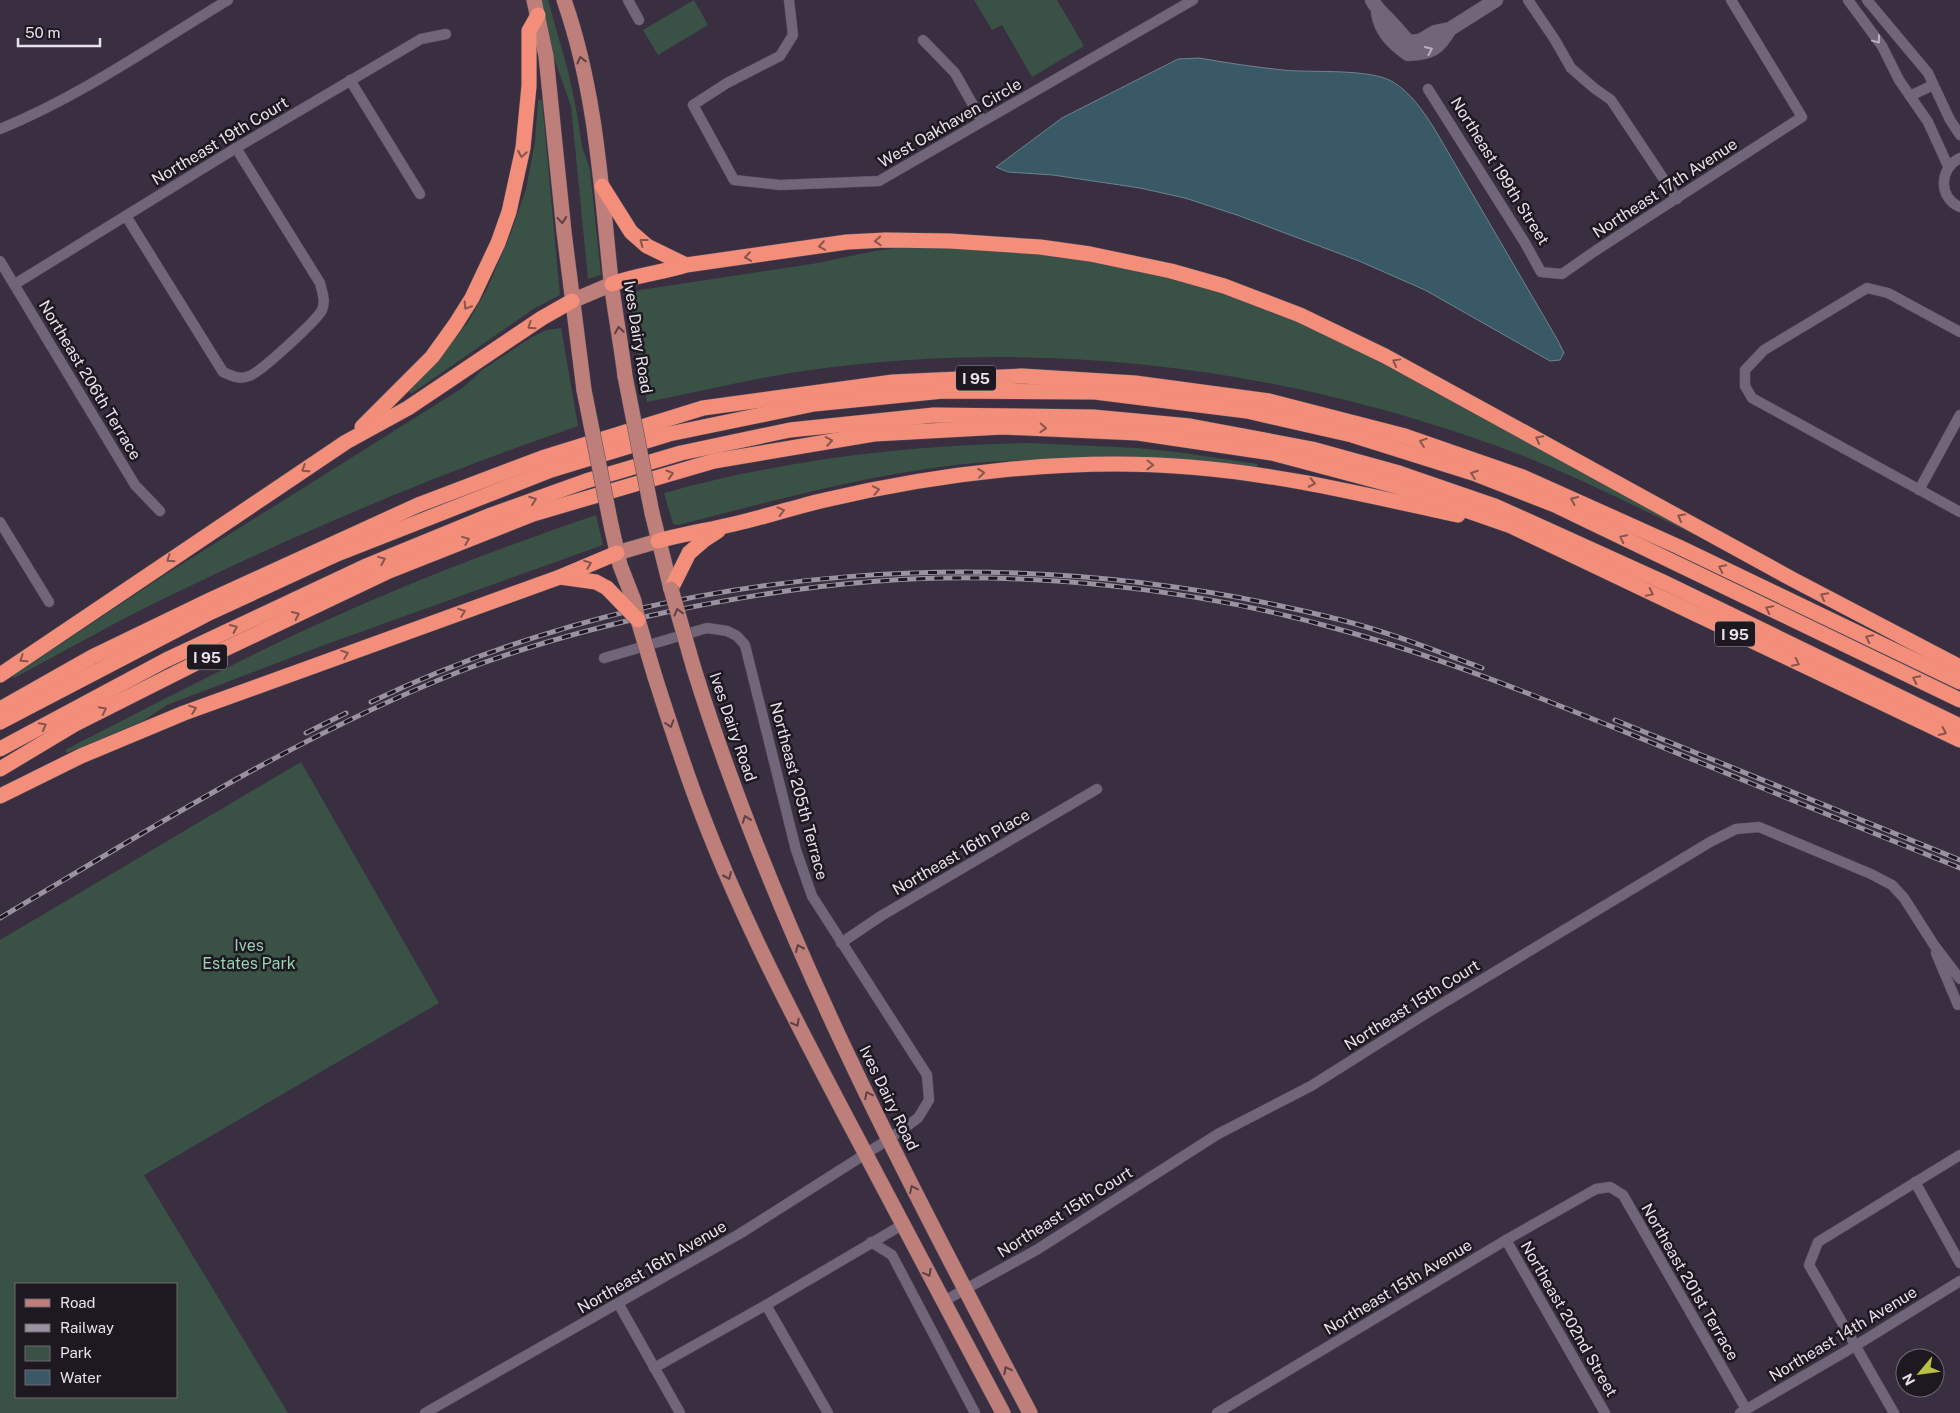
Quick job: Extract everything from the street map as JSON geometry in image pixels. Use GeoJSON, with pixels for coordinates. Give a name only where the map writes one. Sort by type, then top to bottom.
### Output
{"type":"FeatureCollection","features":[{"type":"Feature","properties":{"kind":"highway"},"geometry":{"type":"LineString","coordinates":[[346,442],[432,357],[455,326],[472,298],[491,258],[509,212],[518,176],[527,116],[529,31],[538,15]]}},
{"type":"Feature","properties":{"kind":"highway"},"geometry":{"type":"LineString","coordinates":[[602,186],[631,232],[647,246],[686,265]]}},
{"type":"Feature","properties":{"kind":"highway"},"geometry":{"type":"LineString","coordinates":[[612,284],[629,277],[662,272],[686,265],[847,242],[894,240],[950,241],[1040,247],[1090,254],[1170,271],[1224,286],[1300,315],[1385,356],[1792,578],[1960,667]]}},
{"type":"Feature","properties":{"kind":"highway"},"geometry":{"type":"LineString","coordinates":[[0,674],[346,442],[408,408],[572,300]]}},
{"type":"Feature","properties":{"kind":"highway","name":"I 95"},"geometry":{"type":"LineString","coordinates":[[0,709],[92,657],[210,600],[418,505],[542,458],[703,408],[893,382],[1022,376],[1135,383],[1269,400],[1405,436],[1523,477],[1679,547],[1960,682]]}},
{"type":"Feature","properties":{"kind":"highway"},"geometry":{"type":"LineString","coordinates":[[0,722],[207,614],[337,554],[551,470],[668,434],[814,404],[943,391],[1095,392],[1247,411],[1352,435],[1473,473],[1555,505],[1960,700]]}},
{"type":"Feature","properties":{"kind":"highway"},"geometry":{"type":"LineString","coordinates":[[0,749],[166,660],[364,567],[491,515],[586,481],[681,453],[790,430],[934,416],[1093,417],[1190,426],[1312,449],[1399,473],[1495,506],[1661,582],[1960,726]]}},
{"type":"Feature","properties":{"kind":"highway","name":"I 95"},"geometry":{"type":"LineString","coordinates":[[0,769],[75,724],[208,657],[390,571],[533,514],[714,461],[874,434],[1002,426],[1138,433],[1272,453],[1396,486],[1511,526],[1960,740]]}},
{"type":"Feature","properties":{"kind":"highway"},"geometry":{"type":"LineString","coordinates":[[658,541],[826,500],[933,479],[1030,468],[1136,465],[1188,466],[1288,478],[1511,526]]}},
{"type":"Feature","properties":{"kind":"highway"},"geometry":{"type":"LineString","coordinates":[[669,581],[686,561],[689,553],[725,526]]}},
{"type":"Feature","properties":{"kind":"highway"},"geometry":{"type":"LineString","coordinates":[[0,796],[81,756],[184,713],[560,577],[617,553]]}},
{"type":"Feature","properties":{"kind":"highway"},"geometry":{"type":"LineString","coordinates":[[560,577],[596,582],[607,588],[638,620]]}},
{"type":"Feature","properties":{"kind":"main road"},"geometry":{"type":"LineString","coordinates":[[534,0],[546,56],[564,232],[584,390],[617,553],[687,774],[726,872],[785,1002],[1003,1413]]}},
{"type":"Feature","properties":{"kind":"main road","name":"Ives Dairy Road"},"geometry":{"type":"LineString","coordinates":[[564,0],[580,54],[592,107],[612,284],[626,376],[652,513],[694,669],[736,791],[774,892],[817,989],[924,1211],[1030,1413]]}},
{"type":"Feature","properties":{"kind":"main road"},"geometry":{"type":"LineString","coordinates":[[572,300],[612,284]]}},
{"type":"Feature","properties":{"kind":"main road"},"geometry":{"type":"LineString","coordinates":[[617,553],[658,541]]}},
{"type":"Feature","properties":{"kind":"street"},"geometry":{"type":"LineString","coordinates":[[0,129],[30,117],[89,86],[228,0]]}},
{"type":"Feature","properties":{"kind":"street"},"geometry":{"type":"LineString","coordinates":[[628,0],[639,20]]}},
{"type":"Feature","properties":{"kind":"street","name":"West Oakhaven Circle"},"geometry":{"type":"LineString","coordinates":[[789,0],[793,35],[780,56],[727,82],[694,105],[734,180],[780,184],[880,181],[1193,0]]}},
{"type":"Feature","properties":{"kind":"street"},"geometry":{"type":"LineString","coordinates":[[1375,5],[1409,42],[1420,41],[1435,32],[1450,29],[1496,0]]}},
{"type":"Feature","properties":{"kind":"street"},"geometry":{"type":"LineString","coordinates":[[1528,0],[1571,68],[1610,100],[1677,199]]}},
{"type":"Feature","properties":{"kind":"street","name":"Northeast 17th Avenue"},"geometry":{"type":"LineString","coordinates":[[1541,272],[1562,274],[1802,117],[1731,0]]}},
{"type":"Feature","properties":{"kind":"street"},"geometry":{"type":"LineString","coordinates":[[1848,0],[1882,46],[1899,80],[1928,122],[1948,166]]}},
{"type":"Feature","properties":{"kind":"street"},"geometry":{"type":"LineString","coordinates":[[1867,0],[1928,73],[1960,135]]}},
{"type":"Feature","properties":{"kind":"street","name":"Northeast 19th Court"},"geometry":{"type":"LineString","coordinates":[[14,284],[350,80],[421,39],[446,34]]}},
{"type":"Feature","properties":{"kind":"street"},"geometry":{"type":"LineString","coordinates":[[923,40],[955,73],[982,121]]}},
{"type":"Feature","properties":{"kind":"street"},"geometry":{"type":"LineString","coordinates":[[350,80],[420,194]]}},
{"type":"Feature","properties":{"kind":"street"},"geometry":{"type":"LineString","coordinates":[[1910,96],[1933,85]]}},
{"type":"Feature","properties":{"kind":"street","name":"Northeast 199th Street"},"geometry":{"type":"LineString","coordinates":[[1428,89],[1525,243],[1541,272]]}},
{"type":"Feature","properties":{"kind":"street"},"geometry":{"type":"LineString","coordinates":[[126,216],[223,372],[236,378],[250,376],[293,341],[321,311],[324,300],[320,283],[236,148]]}},
{"type":"Feature","properties":{"kind":"street"},"geometry":{"type":"LineString","coordinates":[[1960,158],[1948,166],[1944,174],[1943,183],[1949,199],[1960,207]]}},
{"type":"Feature","properties":{"kind":"street","name":"Northeast 206th Terrace"},"geometry":{"type":"LineString","coordinates":[[0,261],[135,485],[160,511]]}},
{"type":"Feature","properties":{"kind":"street"},"geometry":{"type":"LineString","coordinates":[[1960,332],[1888,294],[1867,288],[1764,350],[1745,370],[1745,386],[1752,398],[1960,512]]}},
{"type":"Feature","properties":{"kind":"street"},"geometry":{"type":"LineString","coordinates":[[1920,490],[1960,415]]}},
{"type":"Feature","properties":{"kind":"street"},"geometry":{"type":"LineString","coordinates":[[0,522],[48,602]]}},
{"type":"Feature","properties":{"kind":"street","name":"Northeast 205th Terrace"},"geometry":{"type":"LineString","coordinates":[[604,658],[707,628],[718,629],[737,636],[745,645],[796,850],[812,896],[927,1075],[929,1100],[918,1118],[889,1139]]}},
{"type":"Feature","properties":{"kind":"street","name":"Northeast 16th Place"},"geometry":{"type":"LineString","coordinates":[[841,943],[881,916],[1097,789]]}},
{"type":"Feature","properties":{"kind":"street","name":"Northeast 15th Court"},"geometry":{"type":"LineString","coordinates":[[944,1301],[1038,1249],[1218,1134],[1311,1086],[1430,1010],[1710,842],[1736,829],[1760,827],[1871,874],[1892,885],[1904,898],[1934,945]]}},
{"type":"Feature","properties":{"kind":"street"},"geometry":{"type":"LineString","coordinates":[[1934,945],[1960,979]]}},
{"type":"Feature","properties":{"kind":"street"},"geometry":{"type":"LineString","coordinates":[[1934,945],[1941,967],[1960,1003]]}},
{"type":"Feature","properties":{"kind":"street","name":"Northeast 16th Avenue"},"geometry":{"type":"LineString","coordinates":[[425,1413],[741,1233],[889,1139]]}},
{"type":"Feature","properties":{"kind":"street"},"geometry":{"type":"LineString","coordinates":[[1894,1413],[1809,1265],[1818,1242],[1960,1155]]}},
{"type":"Feature","properties":{"kind":"street"},"geometry":{"type":"LineString","coordinates":[[1916,1182],[1960,1262]]}},
{"type":"Feature","properties":{"kind":"street","name":"Northeast 201st Terrace"},"geometry":{"type":"LineString","coordinates":[[1596,1189],[1610,1187],[1623,1195],[1743,1411]]}},
{"type":"Feature","properties":{"kind":"street","name":"Northeast 15th Avenue"},"geometry":{"type":"LineString","coordinates":[[1217,1413],[1506,1240],[1596,1189]]}},
{"type":"Feature","properties":{"kind":"street"},"geometry":{"type":"LineString","coordinates":[[654,1368],[902,1225]]}},
{"type":"Feature","properties":{"kind":"street","name":"Northeast 202nd Street"},"geometry":{"type":"LineString","coordinates":[[1506,1240],[1605,1413]]}},
{"type":"Feature","properties":{"kind":"street"},"geometry":{"type":"LineString","coordinates":[[871,1242],[892,1255],[975,1413]]}},
{"type":"Feature","properties":{"kind":"street","name":"Northeast 14th Avenue"},"geometry":{"type":"LineString","coordinates":[[1743,1411],[1855,1346],[1960,1281]]}},
{"type":"Feature","properties":{"kind":"street"},"geometry":{"type":"LineString","coordinates":[[618,1303],[680,1413]]}},
{"type":"Feature","properties":{"kind":"street"},"geometry":{"type":"LineString","coordinates":[[766,1305],[828,1413]]}},
{"type":"Feature","properties":{"kind":"green space"},"geometry":{"type":"Polygon","coordinates":[[[542,0],[548,0],[569,75],[582,146],[590,170],[601,275],[588,279],[571,106],[554,58],[542,0]]]}},
{"type":"Feature","properties":{"kind":"green space"},"geometry":{"type":"Polygon","coordinates":[[[694,0],[708,25],[658,55],[643,30],[694,0]]]}},
{"type":"Feature","properties":{"kind":"green space"},"geometry":{"type":"Polygon","coordinates":[[[974,0],[1057,0],[1084,46],[1032,77],[1002,25],[992,30],[974,0]]]}},
{"type":"Feature","properties":{"kind":"green space"},"geometry":{"type":"Polygon","coordinates":[[[538,100],[542,100],[560,295],[535,308],[411,394],[409,391],[437,362],[468,322],[488,287],[511,233],[526,189],[535,142],[538,100]]]}},
{"type":"Feature","properties":{"kind":"green space"},"geometry":{"type":"Polygon","coordinates":[[[912,246],[1059,253],[1206,285],[1324,329],[1714,544],[1607,492],[1552,468],[1497,446],[1413,418],[1329,396],[1244,378],[1158,366],[1071,359],[984,357],[897,361],[789,373],[647,402],[632,313],[635,302],[634,293],[640,290],[812,264],[875,251],[912,246]]]}},
{"type":"Feature","properties":{"kind":"green space"},"geometry":{"type":"Polygon","coordinates":[[[561,328],[578,426],[477,462],[329,522],[141,610],[14,678],[13,676],[163,576],[464,387],[482,370],[532,337],[546,330],[561,328]]]}},
{"type":"Feature","properties":{"kind":"green space"},"geometry":{"type":"Polygon","coordinates":[[[1028,443],[1137,448],[1258,464],[1256,470],[1066,460],[962,464],[839,485],[678,525],[673,524],[664,493],[709,481],[844,456],[936,447],[1028,443]]]}},
{"type":"Feature","properties":{"kind":"green space"},"geometry":{"type":"Polygon","coordinates":[[[596,515],[603,545],[327,644],[167,705],[143,721],[67,753],[65,750],[220,671],[337,615],[459,565],[596,515]]]}},
{"type":"Feature","properties":{"kind":"green space","name":"Ives Estates Park"},"geometry":{"type":"Polygon","coordinates":[[[301,762],[439,1003],[144,1175],[288,1413],[0,1413],[0,940],[301,762]]]}},
{"type":"Feature","properties":{"kind":"water"},"geometry":{"type":"Polygon","coordinates":[[[1199,58],[1283,70],[1370,75],[1393,82],[1405,91],[1434,128],[1557,339],[1564,353],[1560,360],[1550,361],[1425,290],[1359,261],[1240,216],[1185,198],[1140,188],[1053,175],[1008,172],[996,167],[1062,118],[1178,59],[1199,58]]]}},
{"type":"Feature","properties":{"kind":"railway"},"geometry":{"type":"LineString","coordinates":[[371,702],[486,654],[604,617],[726,592],[849,577],[972,572],[1096,578],[1220,594],[1341,620],[1377,630],[1482,668]]}},
{"type":"Feature","properties":{"kind":"railway"},"geometry":{"type":"LineString","coordinates":[[0,918],[169,818],[283,754],[401,696],[461,671],[539,645],[592,630],[723,601],[827,586],[936,578],[994,578],[1114,586],[1232,604],[1290,616],[1345,631],[1420,654],[1531,694],[1960,868]]}},
{"type":"Feature","properties":{"kind":"railway"},"geometry":{"type":"LineString","coordinates":[[306,733],[346,713]]}},
{"type":"Feature","properties":{"kind":"railway"},"geometry":{"type":"LineString","coordinates":[[1615,720],[1960,860]]}}]}
